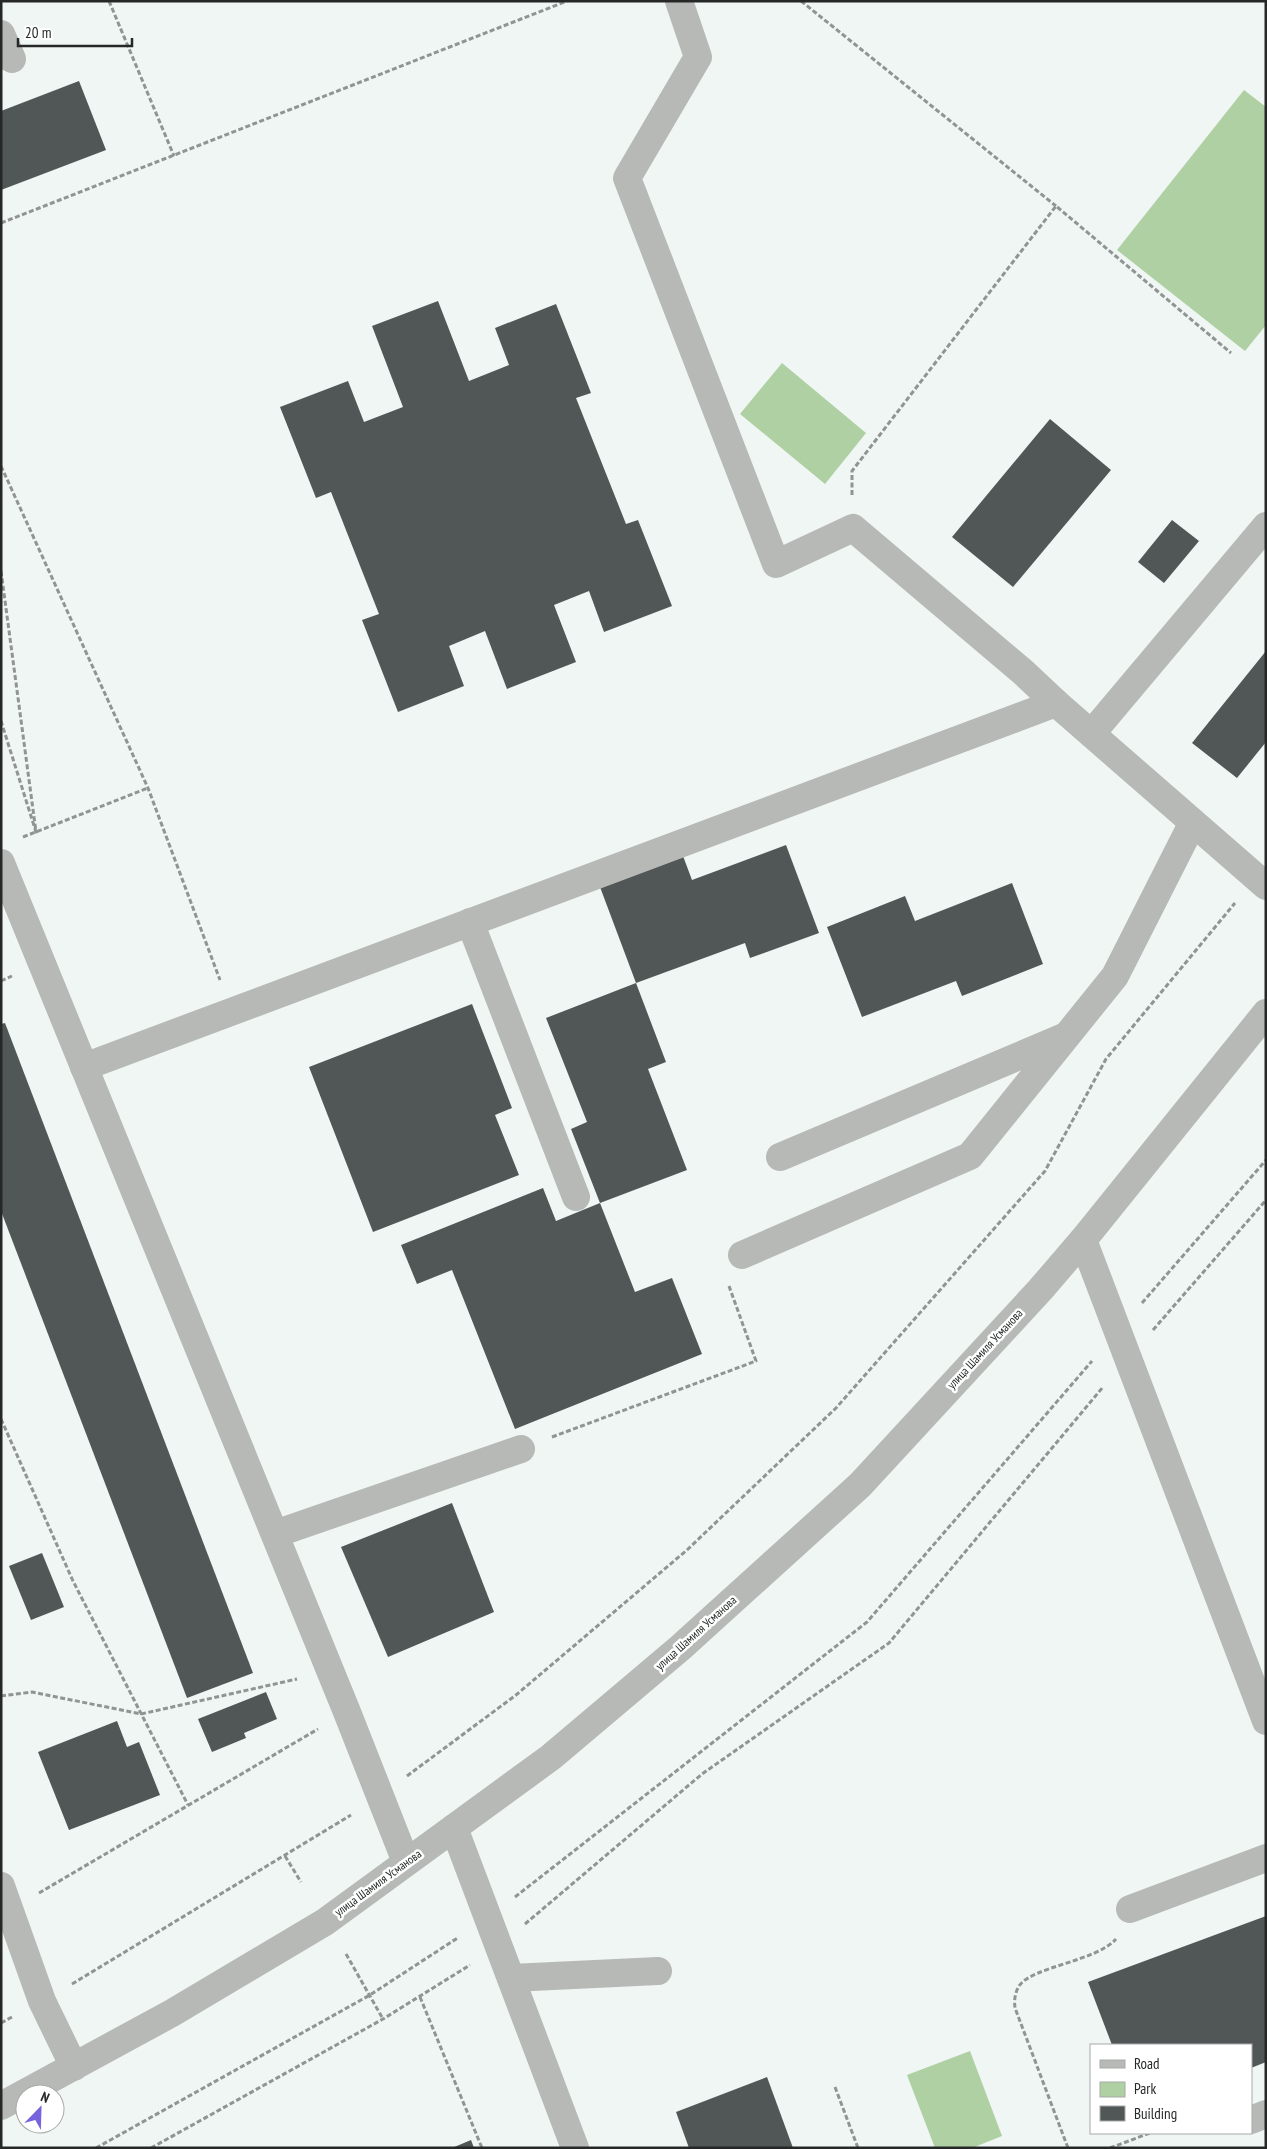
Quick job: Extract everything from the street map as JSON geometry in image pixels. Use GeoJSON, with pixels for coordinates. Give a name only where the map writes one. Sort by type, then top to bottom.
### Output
{"type":"FeatureCollection","features":[{"type":"Feature","properties":{"kind":"street"},"geometry":{"type":"LineString","coordinates":[[679,1],[698,57],[627,178],[776,564],[852,528],[1015,666],[1192,824],[1261,882]]}},
{"type":"Feature","properties":{"kind":"street"},"geometry":{"type":"LineString","coordinates":[[1,34],[12,59]]}},
{"type":"Feature","properties":{"kind":"street"},"geometry":{"type":"LineString","coordinates":[[1092,733],[1266,526]]}},
{"type":"Feature","properties":{"kind":"street"},"geometry":{"type":"LineString","coordinates":[[84,1067],[1056,703]]}},
{"type":"Feature","properties":{"kind":"street"},"geometry":{"type":"LineString","coordinates":[[742,1255],[970,1156],[1115,976],[1192,824]]}},
{"type":"Feature","properties":{"kind":"street"},"geometry":{"type":"LineString","coordinates":[[1,862],[347,1712],[406,1862]]}},
{"type":"Feature","properties":{"kind":"street"},"geometry":{"type":"LineString","coordinates":[[470,922],[576,1198]]}},
{"type":"Feature","properties":{"kind":"street","name":"улица Шамиля Усманова"},"geometry":{"type":"LineString","coordinates":[[1,2106],[172,2013],[324,1922],[551,1757],[665,1661],[860,1485],[1040,1290],[1083,1240],[1266,1013]]}},
{"type":"Feature","properties":{"kind":"street"},"geometry":{"type":"LineString","coordinates":[[780,1157],[1067,1036]]}},
{"type":"Feature","properties":{"kind":"street"},"geometry":{"type":"LineString","coordinates":[[1083,1240],[1265,1714]]}},
{"type":"Feature","properties":{"kind":"street"},"geometry":{"type":"LineString","coordinates":[[274,1534],[521,1449]]}},
{"type":"Feature","properties":{"kind":"street"},"geometry":{"type":"LineString","coordinates":[[454,1828],[575,2148]]}},
{"type":"Feature","properties":{"kind":"street"},"geometry":{"type":"LineString","coordinates":[[1130,1909],[1266,1858]]}},
{"type":"Feature","properties":{"kind":"street"},"geometry":{"type":"LineString","coordinates":[[6,1898],[42,2001],[74,2068]]}},
{"type":"Feature","properties":{"kind":"street"},"geometry":{"type":"LineString","coordinates":[[511,1978],[658,1971]]}},
{"type":"Feature","properties":{"kind":"street"},"geometry":{"type":"LineString","coordinates":[[1252,2120],[1266,2114]]}},
{"type":"Feature","properties":{"kind":"path"},"geometry":{"type":"LineString","coordinates":[[109,1],[174,156]]}},
{"type":"Feature","properties":{"kind":"path"},"geometry":{"type":"LineString","coordinates":[[1,223],[567,1]]}},
{"type":"Feature","properties":{"kind":"path"},"geometry":{"type":"LineString","coordinates":[[801,1],[1056,206],[1231,353]]}},
{"type":"Feature","properties":{"kind":"path"},"geometry":{"type":"LineString","coordinates":[[852,528],[852,471],[1056,206]]}},
{"type":"Feature","properties":{"kind":"path"},"geometry":{"type":"LineString","coordinates":[[1,466],[148,788],[232,1011]]}},
{"type":"Feature","properties":{"kind":"path"},"geometry":{"type":"LineString","coordinates":[[1,571],[36,832]]}},
{"type":"Feature","properties":{"kind":"path"},"geometry":{"type":"LineString","coordinates":[[1,721],[36,832]]}},
{"type":"Feature","properties":{"kind":"path"},"geometry":{"type":"LineString","coordinates":[[18,838],[148,788]]}},
{"type":"Feature","properties":{"kind":"path"},"geometry":{"type":"LineString","coordinates":[[1,2023],[42,2001],[285,1856],[379,1797],[516,1694],[680,1557],[836,1408],[1045,1171],[1106,1059],[1261,882]]}},
{"type":"Feature","properties":{"kind":"path"},"geometry":{"type":"LineString","coordinates":[[96,2148],[370,1996],[488,1918],[867,1622],[1266,1160]]}},
{"type":"Feature","properties":{"kind":"path"},"geometry":{"type":"LineString","coordinates":[[151,2148],[383,2019],[499,1947],[702,1774],[889,1643],[1128,1358],[1266,1200]]}},
{"type":"Feature","properties":{"kind":"path"},"geometry":{"type":"LineString","coordinates":[[521,1449],[756,1361],[721,1263],[742,1255]]}},
{"type":"Feature","properties":{"kind":"path"},"geometry":{"type":"LineString","coordinates":[[1,1419],[73,1581],[188,1805]]}},
{"type":"Feature","properties":{"kind":"path"},"geometry":{"type":"LineString","coordinates":[[1,1696],[32,1692],[141,1714],[330,1671]]}},
{"type":"Feature","properties":{"kind":"path"},"geometry":{"type":"LineString","coordinates":[[6,1898],[188,1805],[347,1712]]}},
{"type":"Feature","properties":{"kind":"path"},"geometry":{"type":"LineString","coordinates":[[285,1856],[301,1882]]}},
{"type":"Feature","properties":{"kind":"path"},"geometry":{"type":"LineString","coordinates":[[1068,2148],[1014,2008],[1016,1992],[1026,1979],[1103,1949],[1119,1935],[1130,1909]]}},
{"type":"Feature","properties":{"kind":"path"},"geometry":{"type":"LineString","coordinates":[[346,1954],[383,2019]]}},
{"type":"Feature","properties":{"kind":"path"},"geometry":{"type":"LineString","coordinates":[[420,1997],[482,2148]]}},
{"type":"Feature","properties":{"kind":"path"},"geometry":{"type":"LineString","coordinates":[[835,2088],[858,2148]]}},
{"type":"Feature","properties":{"kind":"path"},"geometry":{"type":"LineString","coordinates":[[1110,2148],[1147,2134]]}},
{"type":"Feature","properties":{"kind":"green space"},"geometry":{"type":"Polygon","coordinates":[[[1244,90],[1266,107],[1266,325],[1245,351],[1117,250],[1244,90]]]}},
{"type":"Feature","properties":{"kind":"green space"},"geometry":{"type":"Polygon","coordinates":[[[782,363],[866,433],[825,484],[740,414],[782,363]]]}},
{"type":"Feature","properties":{"kind":"green space"},"geometry":{"type":"Polygon","coordinates":[[[970,2051],[1002,2136],[972,2148],[935,2148],[907,2075],[970,2051]]]}},
{"type":"Feature","properties":{"kind":"building"},"geometry":{"type":"Polygon","coordinates":[[[79,81],[106,150],[1,190],[1,111],[79,81]]]}},
{"type":"Feature","properties":{"kind":"building"},"geometry":{"type":"Polygon","coordinates":[[[438,301],[469,381],[509,365],[495,328],[556,304],[591,393],[576,398],[626,524],[638,520],[672,606],[604,632],[589,591],[554,605],[576,662],[507,689],[485,631],[449,646],[464,686],[398,712],[362,620],[379,614],[331,492],[316,498],[280,407],[348,381],[364,422],[403,407],[372,326],[438,301]]]}},
{"type":"Feature","properties":{"kind":"building"},"geometry":{"type":"Polygon","coordinates":[[[1050,419],[1111,470],[1013,587],[952,537],[1050,419]]]}},
{"type":"Feature","properties":{"kind":"building"},"geometry":{"type":"Polygon","coordinates":[[[1172,520],[1199,541],[1164,583],[1138,562],[1172,520]]]}},
{"type":"Feature","properties":{"kind":"building"},"geometry":{"type":"Polygon","coordinates":[[[1266,651],[1266,742],[1237,778],[1192,743],[1266,651]]]}},
{"type":"Feature","properties":{"kind":"building"},"geometry":{"type":"Polygon","coordinates":[[[786,845],[819,933],[750,958],[745,943],[636,983],[600,887],[683,856],[692,880],[786,845]]]}},
{"type":"Feature","properties":{"kind":"building"},"geometry":{"type":"Polygon","coordinates":[[[1012,883],[1043,964],[962,996],[956,981],[862,1017],[827,927],[905,896],[915,921],[1012,883]]]}},
{"type":"Feature","properties":{"kind":"building"},"geometry":{"type":"Polygon","coordinates":[[[636,983],[666,1062],[648,1069],[687,1170],[600,1203],[571,1129],[587,1122],[546,1018],[636,983]]]}},
{"type":"Feature","properties":{"kind":"building"},"geometry":{"type":"Polygon","coordinates":[[[472,1004],[512,1108],[495,1115],[519,1175],[373,1232],[309,1067],[472,1004]]]}},
{"type":"Feature","properties":{"kind":"building"},"geometry":{"type":"Polygon","coordinates":[[[5,1023],[253,1673],[187,1698],[1,1211],[1,1024],[5,1023]]]}},
{"type":"Feature","properties":{"kind":"building"},"geometry":{"type":"Polygon","coordinates":[[[543,1188],[556,1221],[600,1203],[635,1292],[672,1278],[702,1354],[515,1429],[452,1270],[417,1284],[401,1245],[543,1188]]]}},
{"type":"Feature","properties":{"kind":"building"},"geometry":{"type":"Polygon","coordinates":[[[452,1503],[494,1612],[388,1657],[341,1547],[452,1503]]]}},
{"type":"Feature","properties":{"kind":"building"},"geometry":{"type":"Polygon","coordinates":[[[42,1553],[64,1607],[31,1620],[9,1566],[42,1553]]]}},
{"type":"Feature","properties":{"kind":"building"},"geometry":{"type":"Polygon","coordinates":[[[266,1692],[277,1719],[244,1733],[246,1738],[212,1752],[198,1719],[266,1692]]]}},
{"type":"Feature","properties":{"kind":"building"},"geometry":{"type":"Polygon","coordinates":[[[117,1721],[127,1747],[139,1742],[160,1795],[69,1830],[38,1752],[117,1721]]]}},
{"type":"Feature","properties":{"kind":"building"},"geometry":{"type":"Polygon","coordinates":[[[1266,1916],[1266,2062],[1252,2068],[1252,2044],[1112,2044],[1088,1982],[1266,1916]]]}},
{"type":"Feature","properties":{"kind":"building"},"geometry":{"type":"Polygon","coordinates":[[[767,2077],[793,2148],[689,2148],[676,2112],[767,2077]]]}},
{"type":"Feature","properties":{"kind":"building"},"geometry":{"type":"Polygon","coordinates":[[[471,2140],[474,2148],[452,2148],[471,2140]]]}}]}
